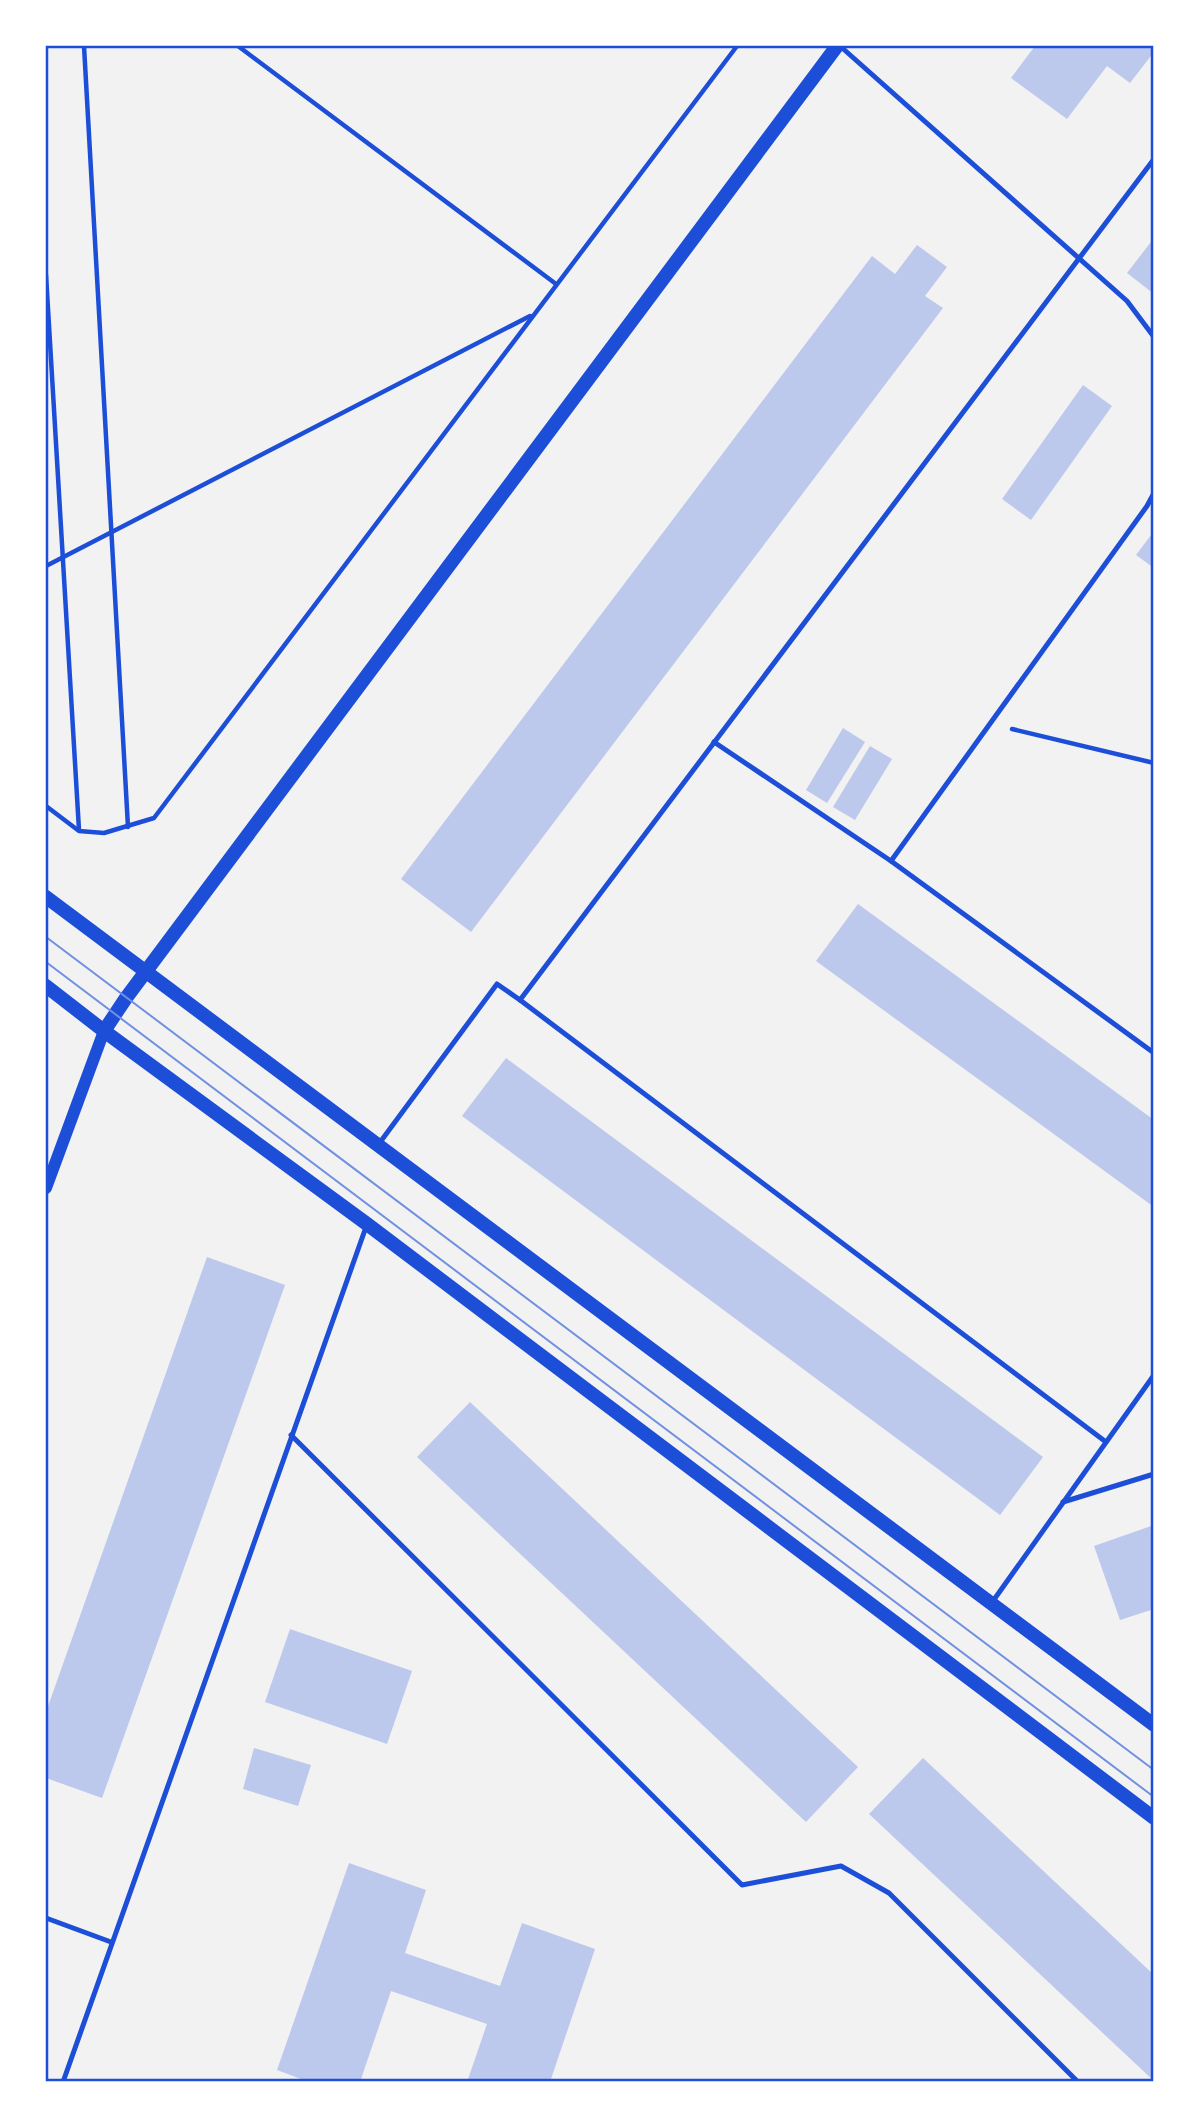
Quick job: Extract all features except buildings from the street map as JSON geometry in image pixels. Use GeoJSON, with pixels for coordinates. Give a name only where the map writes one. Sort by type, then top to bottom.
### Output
{"type":"FeatureCollection","features":[{"type":"Feature","properties":{"kind":"main road"},"geometry":{"type":"LineString","coordinates":[[104,1031],[145,972],[839,46]]}},
{"type":"Feature","properties":{"kind":"main road"},"geometry":{"type":"LineString","coordinates":[[46,897],[1153,1725]]}},
{"type":"Feature","properties":{"kind":"main road"},"geometry":{"type":"LineString","coordinates":[[46,986],[367,1224],[1153,1818]]}},
{"type":"Feature","properties":{"kind":"street"},"geometry":{"type":"LineString","coordinates":[[46,1188],[104,1031]]}},
{"type":"Feature","properties":{"kind":"lane"},"geometry":{"type":"LineString","coordinates":[[839,46],[1128,301],[1153,337]]}},
{"type":"Feature","properties":{"kind":"lane"},"geometry":{"type":"LineString","coordinates":[[520,1000],[1153,159]]}},
{"type":"Feature","properties":{"kind":"lane"},"geometry":{"type":"LineString","coordinates":[[891,861],[1147,506],[1153,493]]}},
{"type":"Feature","properties":{"kind":"lane"},"geometry":{"type":"LineString","coordinates":[[715,742],[891,861],[1153,1053]]}},
{"type":"Feature","properties":{"kind":"lane"},"geometry":{"type":"LineString","coordinates":[[378,1145],[497,984],[1106,1442]]}},
{"type":"Feature","properties":{"kind":"lane"},"geometry":{"type":"LineString","coordinates":[[63,2081],[367,1224]]}},
{"type":"Feature","properties":{"kind":"lane"},"geometry":{"type":"LineString","coordinates":[[991,1604],[1153,1375]]}},
{"type":"Feature","properties":{"kind":"lane"},"geometry":{"type":"LineString","coordinates":[[291,1435],[742,1885],[841,1866],[889,1893],[1078,2081]]}},
{"type":"Feature","properties":{"kind":"lane"},"geometry":{"type":"LineString","coordinates":[[1063,1502],[1153,1474]]}},
{"type":"Feature","properties":{"kind":"lane"},"geometry":{"type":"LineString","coordinates":[[46,1918],[111,1942]]}},
{"type":"Feature","properties":{"kind":"path"},"geometry":{"type":"LineString","coordinates":[[84,46],[128,827]]}},
{"type":"Feature","properties":{"kind":"path"},"geometry":{"type":"LineString","coordinates":[[238,46],[556,284]]}},
{"type":"Feature","properties":{"kind":"path"},"geometry":{"type":"LineString","coordinates":[[46,806],[79,831],[104,833],[154,818],[737,46]]}},
{"type":"Feature","properties":{"kind":"path"},"geometry":{"type":"LineString","coordinates":[[46,275],[79,831]]}},
{"type":"Feature","properties":{"kind":"path"},"geometry":{"type":"LineString","coordinates":[[46,566],[533,315]]}},
{"type":"Feature","properties":{"kind":"path"},"geometry":{"type":"LineString","coordinates":[[991,724],[1153,763]]}},
{"type":"Feature","properties":{"kind":"tram line"},"geometry":{"type":"LineString","coordinates":[[46,937],[1154,1770]]}},
{"type":"Feature","properties":{"kind":"tram line"},"geometry":{"type":"LineString","coordinates":[[46,962],[1154,1797]]}}]}
